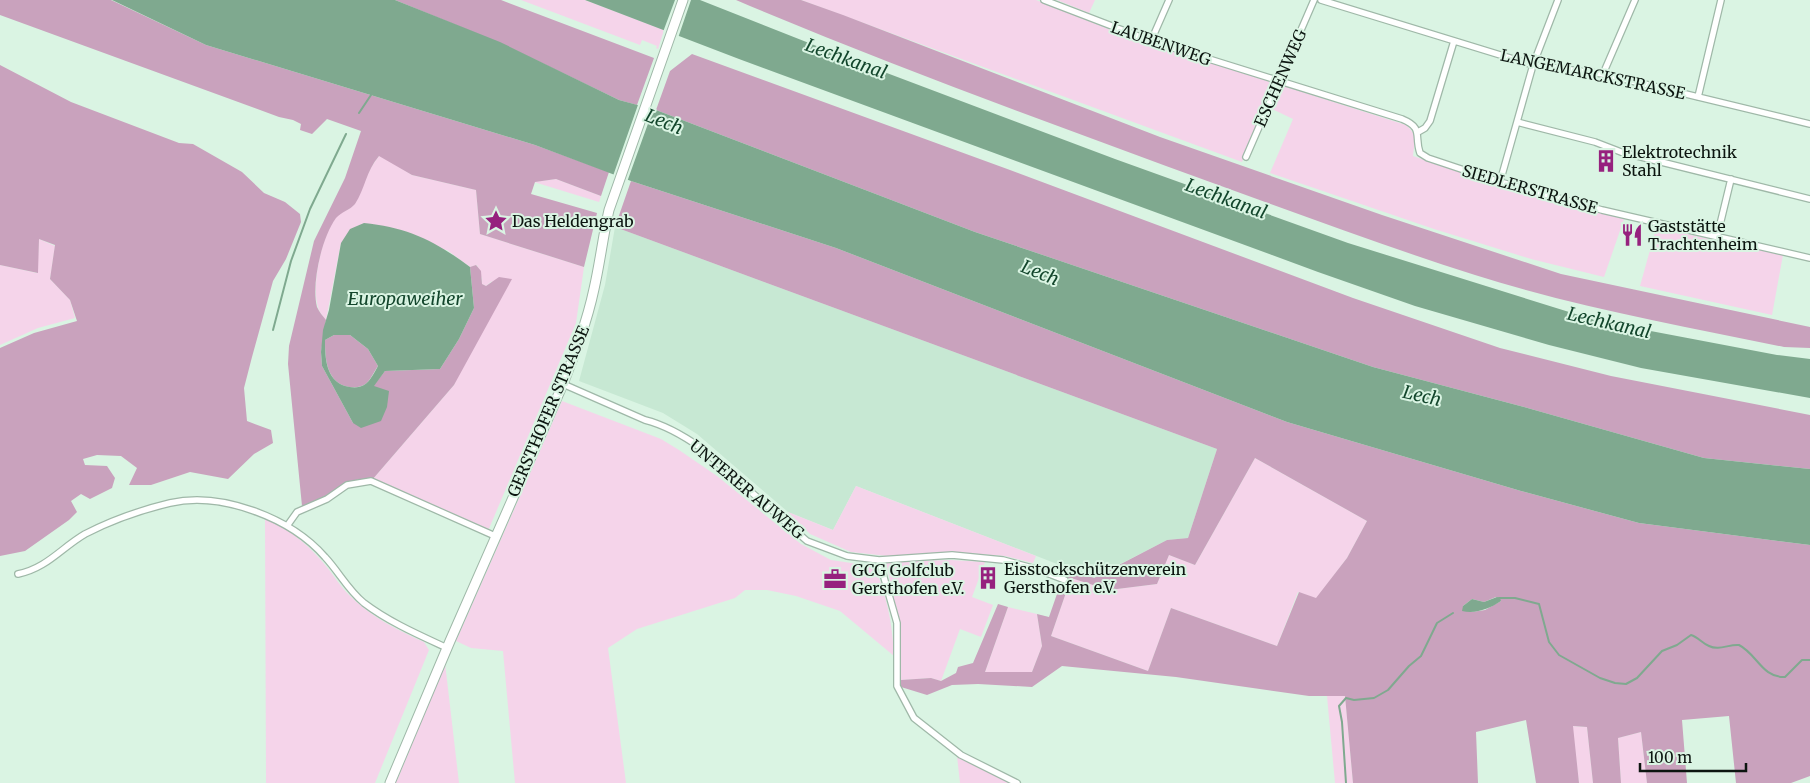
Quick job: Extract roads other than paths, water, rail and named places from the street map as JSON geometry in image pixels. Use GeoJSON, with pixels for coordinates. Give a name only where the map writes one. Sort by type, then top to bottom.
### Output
{"type":"FeatureCollection","features":[{"type":"Feature","properties":{"kind":"main road","name":"GERSTHOFER STRASSE"},"geometry":{"type":"LineString","coordinates":[[390,783],[495,536],[563,384],[587,320],[595,287],[602,239],[613,200],[683,0]]}},
{"type":"Feature","properties":{"kind":"street","name":"LAUBENWEG"},"geometry":{"type":"LineString","coordinates":[[1044,0],[1151,41],[1278,81]]}},
{"type":"Feature","properties":{"kind":"street"},"geometry":{"type":"LineString","coordinates":[[1151,41],[1169,0]]}},
{"type":"Feature","properties":{"kind":"street","name":"ESCHENWEG"},"geometry":{"type":"LineString","coordinates":[[1246,157],[1314,0]]}},
{"type":"Feature","properties":{"kind":"street","name":"LANGEMARCKSTRASSE"},"geometry":{"type":"LineString","coordinates":[[1321,0],[1533,65],[1603,74],[1810,124]]}},
{"type":"Feature","properties":{"kind":"street"},"geometry":{"type":"LineString","coordinates":[[1500,182],[1533,65],[1558,0]]}},
{"type":"Feature","properties":{"kind":"street"},"geometry":{"type":"LineString","coordinates":[[1603,74],[1635,0]]}},
{"type":"Feature","properties":{"kind":"street"},"geometry":{"type":"LineString","coordinates":[[1698,97],[1721,0]]}},
{"type":"Feature","properties":{"kind":"street"},"geometry":{"type":"LineString","coordinates":[[1278,81],[1402,119],[1410,122],[1418,132],[1425,128],[1430,121],[1454,41]]}},
{"type":"Feature","properties":{"kind":"street"},"geometry":{"type":"LineString","coordinates":[[1517,122],[1595,142],[1621,152],[1810,199]]}},
{"type":"Feature","properties":{"kind":"street","name":"SIEDLERSTRASSE"},"geometry":{"type":"LineString","coordinates":[[1418,132],[1419,149],[1423,156],[1500,182],[1646,221],[1810,258]]}},
{"type":"Feature","properties":{"kind":"street"},"geometry":{"type":"LineString","coordinates":[[1716,237],[1731,179]]}},
{"type":"Feature","properties":{"kind":"street","name":"UNTERER AUWEG"},"geometry":{"type":"LineString","coordinates":[[563,384],[645,420],[657,423],[688,439],[701,448],[807,541],[848,556],[879,560],[952,555],[1004,560],[1065,580]]}},
{"type":"Feature","properties":{"kind":"street"},"geometry":{"type":"LineString","coordinates":[[287,526],[297,512],[327,500],[347,485],[371,481],[495,536]]}},
{"type":"Feature","properties":{"kind":"street"},"geometry":{"type":"LineString","coordinates":[[18,574],[39,568],[85,535],[130,514],[173,502],[203,500],[234,505],[268,516],[287,526],[325,556],[351,591],[364,602],[392,621],[447,648]]}},
{"type":"Feature","properties":{"kind":"street"},"geometry":{"type":"LineString","coordinates":[[879,560],[896,623],[897,686],[914,718],[961,755],[1017,783]]}},
{"type":"Feature","properties":{"kind":"water","name":"Lech"},"geometry":{"type":"Polygon","coordinates":[[[112,0],[395,0],[500,42],[619,100],[656,110],[975,232],[1373,367],[1704,458],[1810,469],[1810,545],[1639,523],[1521,491],[1287,422],[836,248],[631,181],[535,145],[206,45],[112,0]]]}},
{"type":"Feature","properties":{"kind":"water","name":"Lechkanal"},"geometry":{"type":"Polygon","coordinates":[[[585,0],[700,0],[847,58],[1115,159],[1348,243],[1598,321],[1777,355],[1810,359],[1810,398],[1641,368],[1549,345],[1415,306],[739,59],[585,0]]]}},
{"type":"Feature","properties":{"kind":"water","name":"Europaweiher"},"geometry":{"type":"Polygon","coordinates":[[[364,223],[394,228],[421,237],[446,250],[470,267],[474,308],[459,339],[440,369],[385,371],[374,386],[389,391],[387,407],[381,421],[361,428],[353,423],[322,366],[321,352],[323,330],[329,310],[341,243],[350,229],[364,223]],[[334,335],[325,340],[326,361],[330,374],[334,379],[348,387],[358,387],[368,381],[378,366],[368,349],[350,335],[334,335]]]}},
{"type":"Feature","properties":{"kind":"water"},"geometry":{"type":"Polygon","coordinates":[[[1497,597],[1501,601],[1487,608],[1472,612],[1462,611],[1463,606],[1472,599],[1484,602],[1497,597]]]}},
{"type":"Feature","properties":{"kind":"waterway"},"geometry":{"type":"LineString","coordinates":[[359,113],[371,95]]}},
{"type":"Feature","properties":{"kind":"waterway"},"geometry":{"type":"LineString","coordinates":[[273,330],[291,261],[310,209],[346,134]]}},
{"type":"Feature","properties":{"kind":"waterway"},"geometry":{"type":"LineString","coordinates":[[1499,598],[1515,598],[1539,604],[1549,642],[1559,655],[1600,678],[1615,683],[1626,684],[1637,678],[1662,651],[1677,645],[1691,635],[1713,647],[1720,648],[1739,645],[1751,654],[1765,670],[1777,676],[1785,677],[1802,660],[1810,660]]}},
{"type":"Feature","properties":{"kind":"waterway"},"geometry":{"type":"LineString","coordinates":[[1346,783],[1342,722],[1339,706],[1346,698],[1354,700],[1374,698],[1388,690],[1409,666],[1421,656],[1437,623],[1453,613]]}},
{"type":"Feature","properties":{"kind":"place","name":"Elektrotechnik Stahl"},"geometry":{"type":"Point","coordinates":[1606,161]}},
{"type":"Feature","properties":{"kind":"place","name":"Das Heldengrab"},"geometry":{"type":"Point","coordinates":[496,221]}},
{"type":"Feature","properties":{"kind":"place","name":"Gaststätte Trachtenheim"},"geometry":{"type":"Point","coordinates":[1632,235]}},
{"type":"Feature","properties":{"kind":"place","name":"Eisstockschützenverein Gersthofen e.V."},"geometry":{"type":"Point","coordinates":[988,578]}},
{"type":"Feature","properties":{"kind":"place","name":"GCG Golfclub Gersthofen e.V."},"geometry":{"type":"Point","coordinates":[835,579]}}]}
